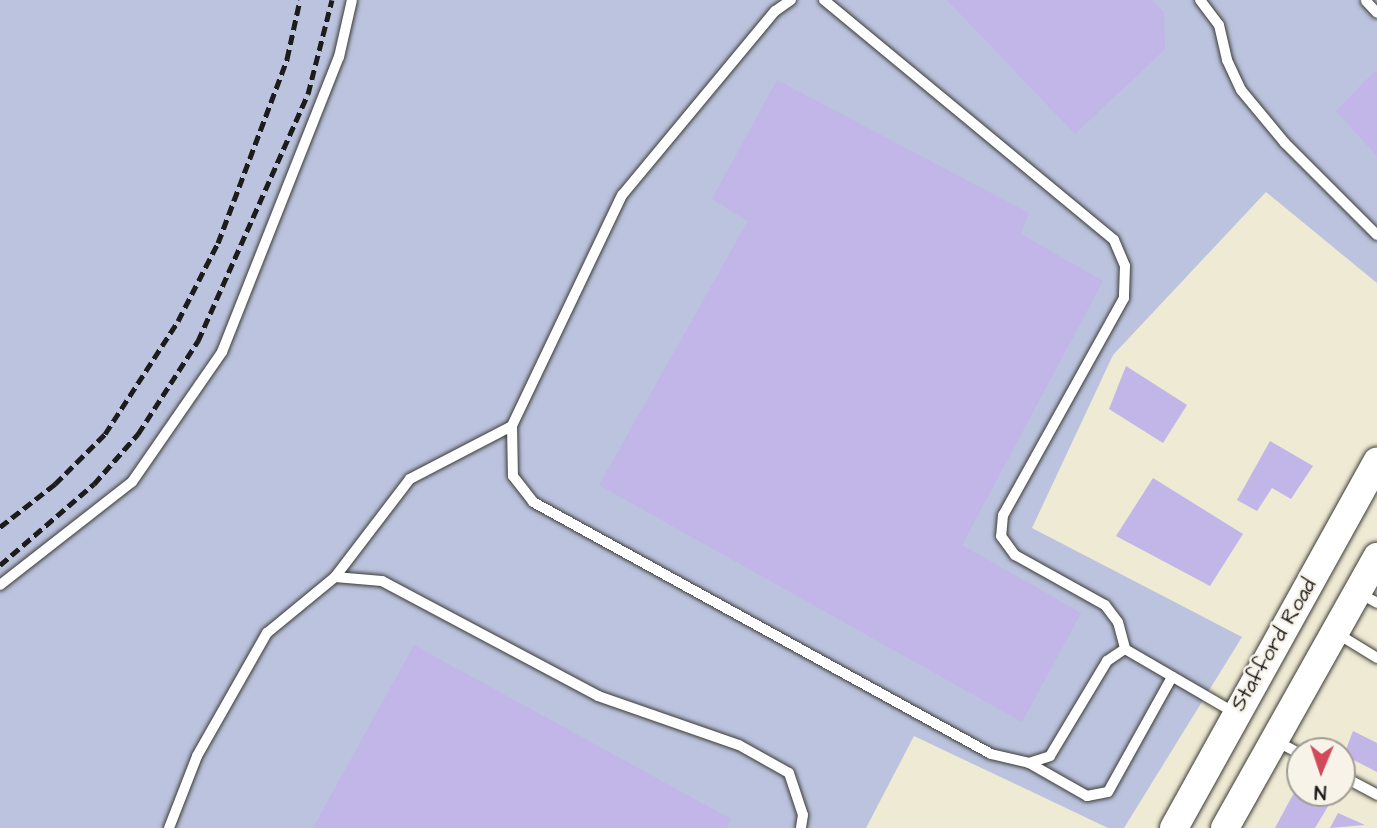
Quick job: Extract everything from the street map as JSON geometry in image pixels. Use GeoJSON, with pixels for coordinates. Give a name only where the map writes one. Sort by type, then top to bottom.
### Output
{"type":"FeatureCollection","features":[{"type":"Feature","properties":{"kind":"main road","name":"Stafford Road"},"geometry":{"type":"LineString","coordinates":[[1174,828],[1235,713],[1377,462]]}},
{"type":"Feature","properties":{"kind":"main road"},"geometry":{"type":"LineString","coordinates":[[1225,828],[1335,632],[1367,597],[1377,557]]}},
{"type":"Feature","properties":{"kind":"lane"},"geometry":{"type":"LineString","coordinates":[[0,585],[132,482],[222,352],[339,57],[352,0]]}},
{"type":"Feature","properties":{"kind":"lane"},"geometry":{"type":"LineString","coordinates":[[791,0],[758,30],[622,195],[512,426],[513,476],[533,502],[952,734],[991,754],[1028,763],[1087,796],[1108,792],[1172,677]]}},
{"type":"Feature","properties":{"kind":"lane"},"geometry":{"type":"LineString","coordinates":[[824,0],[1114,240],[1125,265],[1124,298],[1003,515],[1001,536],[1015,555],[1105,605],[1118,622],[1125,649],[1235,713]]}},
{"type":"Feature","properties":{"kind":"lane"},"geometry":{"type":"LineString","coordinates":[[1200,0],[1219,25],[1227,60],[1241,90],[1285,143],[1377,235]]}},
{"type":"Feature","properties":{"kind":"lane"},"geometry":{"type":"LineString","coordinates":[[1366,1],[1377,13]]}},
{"type":"Feature","properties":{"kind":"lane"},"geometry":{"type":"LineString","coordinates":[[169,828],[197,757],[267,633],[335,576],[410,479],[512,426]]}},
{"type":"Feature","properties":{"kind":"lane"},"geometry":{"type":"LineString","coordinates":[[335,576],[382,581],[598,696],[739,745],[789,773],[803,815],[801,828]]}},
{"type":"Feature","properties":{"kind":"lane"},"geometry":{"type":"LineString","coordinates":[[1335,632],[1377,658]]}},
{"type":"Feature","properties":{"kind":"lane"},"geometry":{"type":"LineString","coordinates":[[1028,763],[1050,756],[1107,661],[1125,649]]}},
{"type":"Feature","properties":{"kind":"lane"},"geometry":{"type":"LineString","coordinates":[[1274,740],[1286,746]]}},
{"type":"Feature","properties":{"kind":"lane"},"geometry":{"type":"LineString","coordinates":[[1356,784],[1377,795]]}},
{"type":"Feature","properties":{"kind":"shaded area"},"geometry":{"type":"Polygon","coordinates":[[[0,0],[1377,0],[1377,283],[1266,192],[1113,355],[1032,528],[1242,637],[1124,828],[1108,828],[914,736],[866,828],[0,828],[0,0]]]}},
{"type":"Feature","properties":{"kind":"building"},"geometry":{"type":"Polygon","coordinates":[[[947,0],[1152,0],[1164,12],[1165,49],[1075,134],[947,0]]]}},
{"type":"Feature","properties":{"kind":"building"},"geometry":{"type":"Polygon","coordinates":[[[1375,71],[1377,73],[1377,156],[1336,111],[1375,71]]]}},
{"type":"Feature","properties":{"kind":"building"},"geometry":{"type":"Polygon","coordinates":[[[777,80],[1029,213],[1021,234],[1103,281],[962,545],[1081,613],[1022,722],[599,485],[748,221],[712,199],[777,80]]]}},
{"type":"Feature","properties":{"kind":"building"},"geometry":{"type":"Polygon","coordinates":[[[1126,366],[1187,405],[1163,443],[1109,409],[1126,366]]]}},
{"type":"Feature","properties":{"kind":"building"},"geometry":{"type":"Polygon","coordinates":[[[1270,441],[1313,466],[1291,499],[1272,488],[1257,511],[1237,500],[1270,441]]]}},
{"type":"Feature","properties":{"kind":"building"},"geometry":{"type":"Polygon","coordinates":[[[1153,478],[1243,534],[1210,586],[1116,536],[1153,478]]]}},
{"type":"Feature","properties":{"kind":"building"},"geometry":{"type":"Polygon","coordinates":[[[414,645],[731,819],[726,828],[313,828],[414,645]]]}},
{"type":"Feature","properties":{"kind":"building"},"geometry":{"type":"Polygon","coordinates":[[[1353,731],[1377,743],[1377,772],[1356,761],[1356,737],[1351,737],[1353,731]]]}},
{"type":"Feature","properties":{"kind":"building"},"geometry":{"type":"Polygon","coordinates":[[[1286,807],[1328,807],[1315,828],[1275,828],[1286,807]]]}},
{"type":"Feature","properties":{"kind":"building"},"geometry":{"type":"Polygon","coordinates":[[[1338,813],[1365,825],[1330,828],[1338,813]]]}},
{"type":"Feature","properties":{"kind":"railway"},"geometry":{"type":"LineString","coordinates":[[0,527],[55,484],[105,434],[178,321],[218,243],[287,59],[300,0]]}},
{"type":"Feature","properties":{"kind":"railway"},"geometry":{"type":"LineString","coordinates":[[0,565],[94,484],[138,434],[198,341],[308,94],[332,0]]}}]}
